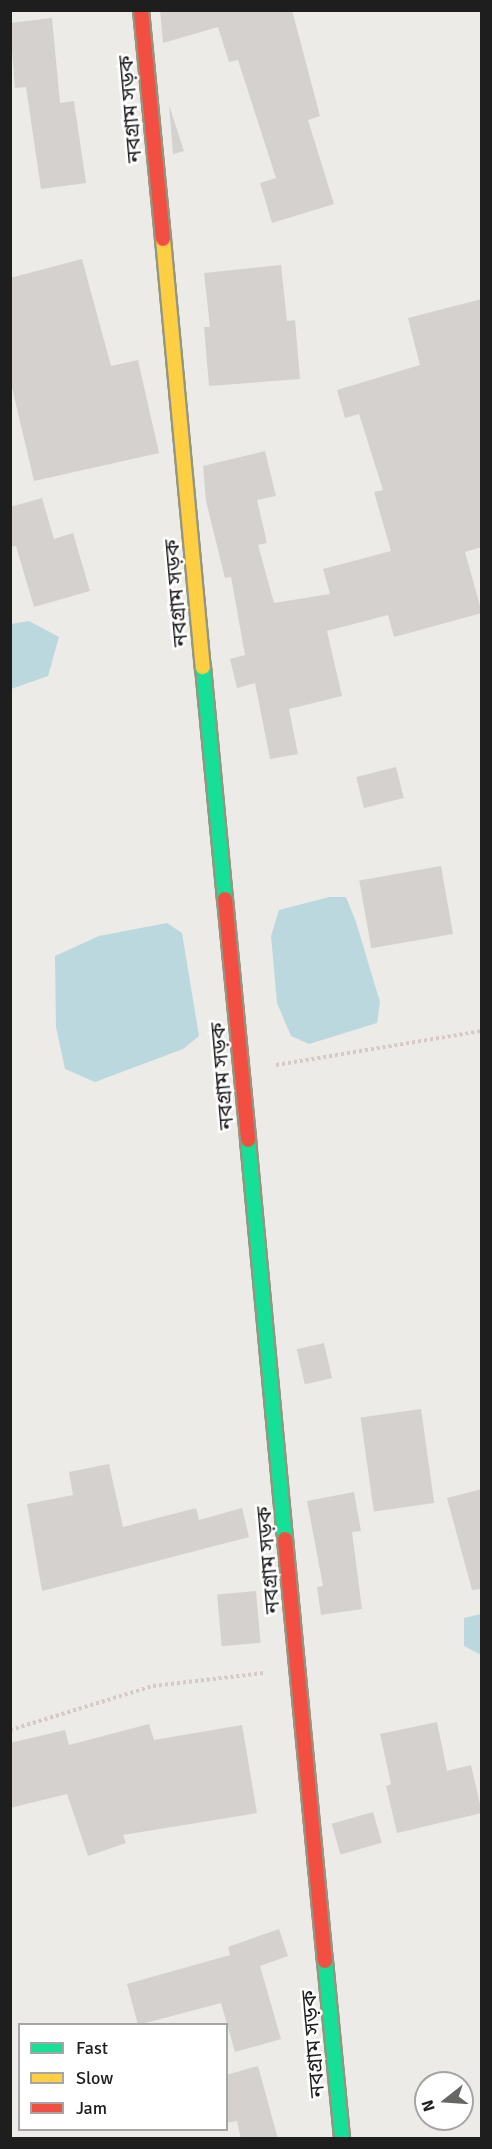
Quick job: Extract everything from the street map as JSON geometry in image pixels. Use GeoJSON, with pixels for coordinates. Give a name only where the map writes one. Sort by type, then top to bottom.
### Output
{"type":"FeatureCollection","features":[{"type":"Feature","properties":{"kind":"main road","name":"নবগ্রাম সড়ক"},"geometry":{"type":"LineString","coordinates":[[141,10],[300,1669],[342,2139]]}},
{"type":"Feature","properties":{"kind":"path"},"geometry":{"type":"LineString","coordinates":[[242,1069],[482,1031]]}},
{"type":"Feature","properties":{"kind":"path"},"geometry":{"type":"LineString","coordinates":[[10,1730],[153,1686],[300,1669]]}},
{"type":"Feature","properties":{"kind":"water"},"geometry":{"type":"Polygon","coordinates":[[[29,621],[59,637],[48,676],[11,689],[11,624],[29,621]]]}},
{"type":"Feature","properties":{"kind":"water"},"geometry":{"type":"Polygon","coordinates":[[[329,897],[346,897],[356,922],[380,1002],[377,1023],[309,1044],[291,1036],[277,1003],[271,936],[279,910],[329,897]]]}},
{"type":"Feature","properties":{"kind":"water"},"geometry":{"type":"Polygon","coordinates":[[[167,923],[182,933],[199,1036],[183,1049],[95,1082],[65,1069],[56,1027],[55,956],[99,936],[167,923]]]}},
{"type":"Feature","properties":{"kind":"water"},"geometry":{"type":"Polygon","coordinates":[[[482,1614],[481,1655],[464,1646],[464,1618],[482,1614]]]}},
{"type":"Feature","properties":{"kind":"building"},"geometry":{"type":"Polygon","coordinates":[[[160,10],[292,10],[320,116],[308,120],[334,204],[272,223],[260,183],[276,178],[238,60],[229,62],[218,27],[163,43],[160,10]]]}},
{"type":"Feature","properties":{"kind":"building"},"geometry":{"type":"Polygon","coordinates":[[[52,18],[60,103],[74,101],[86,183],[41,189],[26,87],[15,88],[10,23],[52,18]]]}},
{"type":"Feature","properties":{"kind":"building"},"geometry":{"type":"Polygon","coordinates":[[[169,105],[184,151],[173,154],[169,105]]]}},
{"type":"Feature","properties":{"kind":"building"},"geometry":{"type":"Polygon","coordinates":[[[82,259],[111,366],[138,360],[159,453],[34,481],[10,379],[10,278],[82,259]]]}},
{"type":"Feature","properties":{"kind":"building"},"geometry":{"type":"Polygon","coordinates":[[[281,265],[287,321],[295,320],[300,379],[209,386],[204,327],[210,327],[204,273],[281,265]]]}},
{"type":"Feature","properties":{"kind":"building"},"geometry":{"type":"Polygon","coordinates":[[[482,299],[482,547],[465,552],[482,613],[394,637],[388,615],[327,631],[342,696],[289,709],[298,754],[270,759],[255,683],[237,688],[230,659],[245,655],[231,577],[225,578],[206,501],[203,466],[265,451],[276,496],[257,500],[267,543],[258,545],[274,603],[330,594],[323,569],[391,551],[374,492],[383,490],[359,414],[345,418],[337,390],[420,365],[408,318],[482,299]]]}},
{"type":"Feature","properties":{"kind":"building"},"geometry":{"type":"Polygon","coordinates":[[[42,498],[54,539],[73,533],[90,591],[34,607],[16,546],[10,547],[10,507],[42,498]]]}},
{"type":"Feature","properties":{"kind":"building"},"geometry":{"type":"Polygon","coordinates":[[[396,767],[404,798],[364,808],[356,777],[396,767]]]}},
{"type":"Feature","properties":{"kind":"building"},"geometry":{"type":"Polygon","coordinates":[[[441,866],[453,934],[371,948],[359,880],[441,866]]]}},
{"type":"Feature","properties":{"kind":"building"},"geometry":{"type":"Polygon","coordinates":[[[324,1343],[332,1378],[305,1384],[297,1349],[324,1343]]]}},
{"type":"Feature","properties":{"kind":"building"},"geometry":{"type":"Polygon","coordinates":[[[421,1409],[434,1503],[374,1512],[361,1417],[421,1409]]]}},
{"type":"Feature","properties":{"kind":"building"},"geometry":{"type":"Polygon","coordinates":[[[109,1464],[123,1527],[196,1508],[199,1520],[242,1508],[249,1537],[42,1591],[27,1504],[73,1495],[69,1472],[109,1464]]]}},
{"type":"Feature","properties":{"kind":"building"},"geometry":{"type":"Polygon","coordinates":[[[482,1489],[482,1589],[472,1590],[447,1498],[482,1489]]]}},
{"type":"Feature","properties":{"kind":"building"},"geometry":{"type":"Polygon","coordinates":[[[354,1492],[361,1531],[352,1532],[362,1609],[321,1615],[317,1587],[323,1586],[307,1501],[354,1492]]]}},
{"type":"Feature","properties":{"kind":"building"},"geometry":{"type":"Polygon","coordinates":[[[256,1591],[261,1643],[222,1646],[217,1594],[256,1591]]]}},
{"type":"Feature","properties":{"kind":"building"},"geometry":{"type":"Polygon","coordinates":[[[437,1722],[447,1771],[471,1765],[482,1813],[397,1833],[386,1786],[391,1784],[380,1734],[437,1722]]]}},
{"type":"Feature","properties":{"kind":"building"},"geometry":{"type":"Polygon","coordinates":[[[149,1724],[154,1740],[242,1725],[257,1813],[123,1835],[126,1843],[88,1856],[67,1794],[10,1808],[10,1743],[65,1730],[69,1745],[149,1724]]]}},
{"type":"Feature","properties":{"kind":"building"},"geometry":{"type":"Polygon","coordinates":[[[373,1812],[382,1843],[340,1855],[332,1824],[373,1812]]]}},
{"type":"Feature","properties":{"kind":"building"},"geometry":{"type":"Polygon","coordinates":[[[279,1929],[288,1956],[260,1966],[281,2039],[235,2052],[221,2003],[146,2023],[137,2023],[127,1984],[230,1955],[228,1947],[279,1929]]]}},
{"type":"Feature","properties":{"kind":"building"},"geometry":{"type":"Polygon","coordinates":[[[258,2066],[278,2139],[241,2139],[237,2121],[228,2123],[228,2074],[258,2066]]]}},
{"type":"Feature","properties":{"kind":"traffic: fast"},"geometry":{"type":"LineString","coordinates":[[203,667],[225,899]]}},
{"type":"Feature","properties":{"kind":"traffic: fast"},"geometry":{"type":"LineString","coordinates":[[248,1140],[285,1539]]}},
{"type":"Feature","properties":{"kind":"traffic: fast"},"geometry":{"type":"LineString","coordinates":[[325,1961],[342,2138]]}},
{"type":"Feature","properties":{"kind":"traffic: slow"},"geometry":{"type":"LineString","coordinates":[[163,239],[203,667]]}},
{"type":"Feature","properties":{"kind":"traffic: jam"},"geometry":{"type":"LineString","coordinates":[[141,10],[163,239]]}},
{"type":"Feature","properties":{"kind":"traffic: jam"},"geometry":{"type":"LineString","coordinates":[[225,899],[248,1140]]}},
{"type":"Feature","properties":{"kind":"traffic: jam"},"geometry":{"type":"LineString","coordinates":[[285,1539],[325,1961]]}}]}
